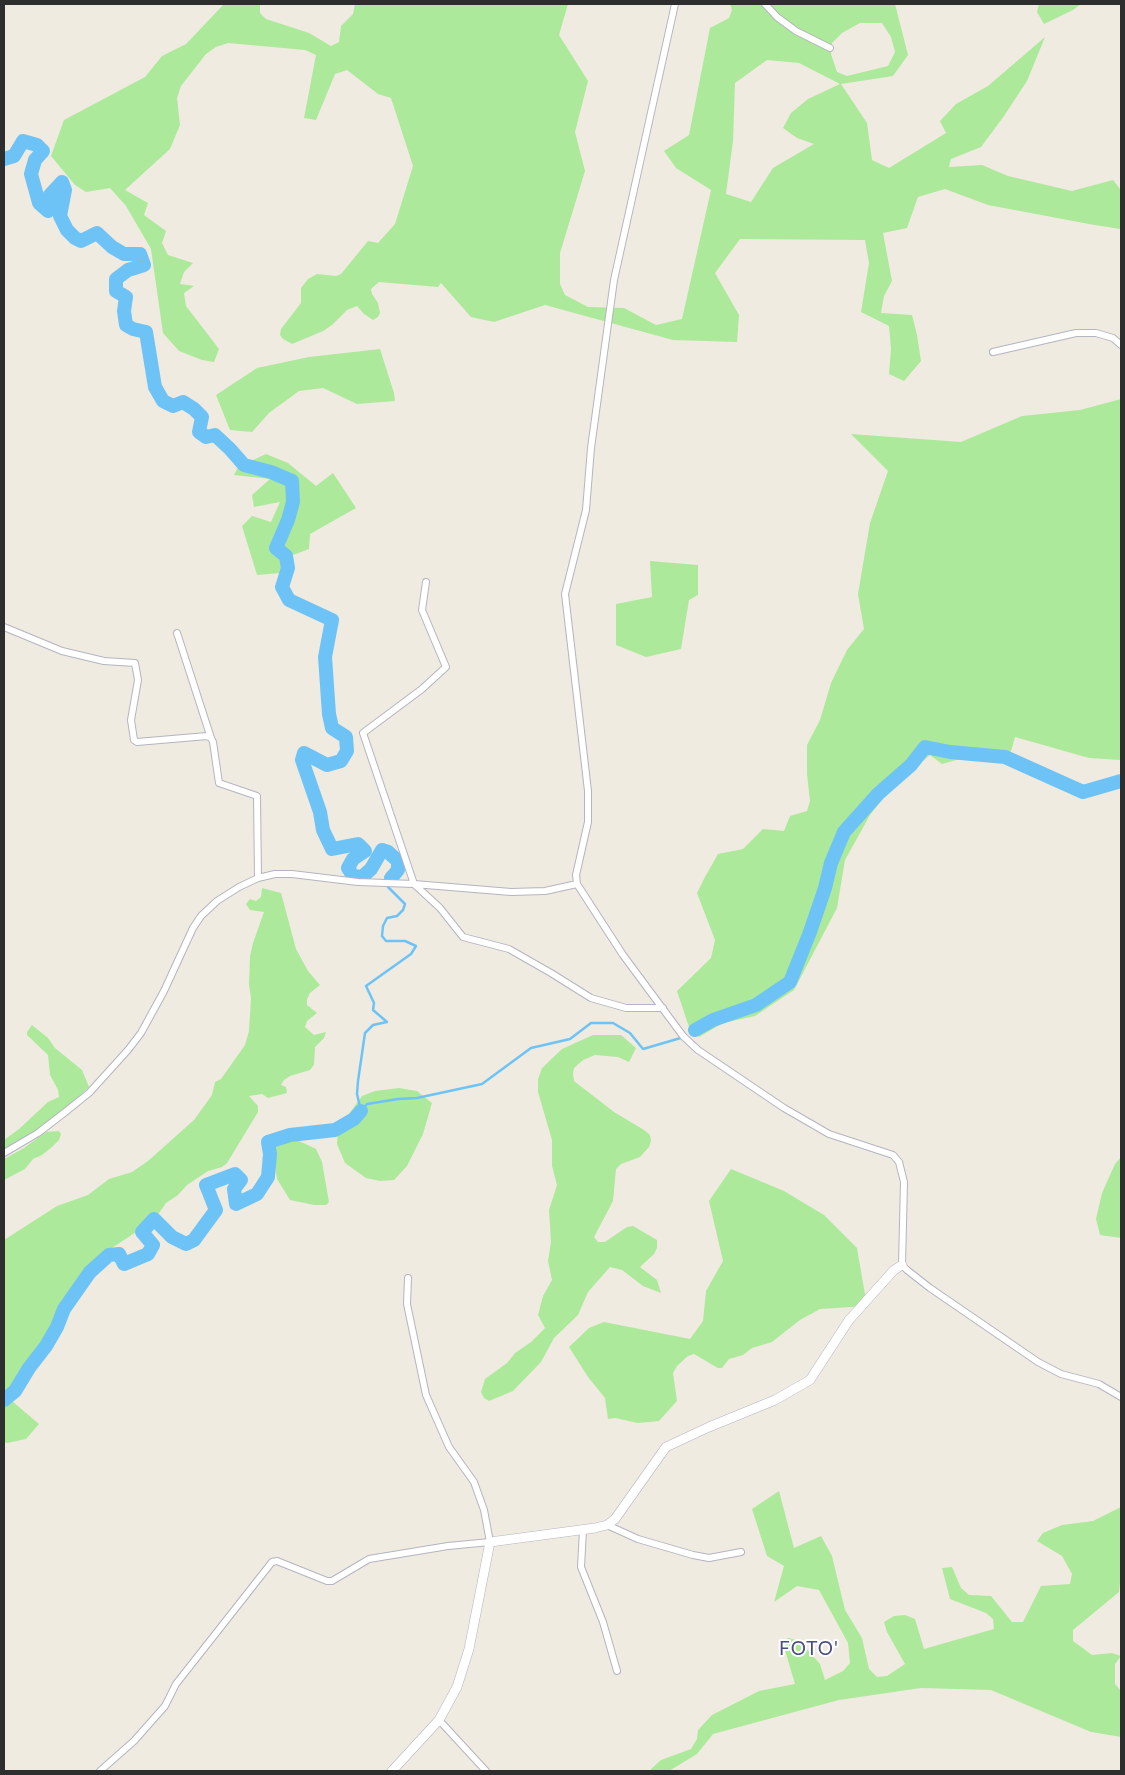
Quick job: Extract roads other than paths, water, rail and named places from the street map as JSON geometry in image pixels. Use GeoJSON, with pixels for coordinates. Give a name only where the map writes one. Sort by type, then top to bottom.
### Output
{"type":"FeatureCollection","features":[{"type":"Feature","properties":{"kind":"street"},"geometry":{"type":"LineString","coordinates":[[675,4],[614,280],[591,448],[586,510],[565,594],[588,791],[588,822],[576,875],[576,884],[623,955],[683,1036],[698,1050],[784,1108],[829,1134],[893,1155],[899,1162],[904,1182],[902,1265]]}},
{"type":"Feature","properties":{"kind":"street"},"geometry":{"type":"LineString","coordinates":[[765,4],[777,17],[796,31],[830,48]]}},
{"type":"Feature","properties":{"kind":"street"},"geometry":{"type":"LineString","coordinates":[[993,352],[1076,333],[1096,333],[1113,338],[1121,345]]}},
{"type":"Feature","properties":{"kind":"street"},"geometry":{"type":"LineString","coordinates":[[426,582],[422,610],[446,667],[422,689],[363,732],[414,884],[440,908],[462,937],[509,949],[591,998],[626,1008],[663,1008]]}},
{"type":"Feature","properties":{"kind":"street"},"geometry":{"type":"LineString","coordinates":[[4,626],[62,651],[104,661],[135,663],[138,680],[131,720],[134,740],[137,742],[207,736],[211,738]]}},
{"type":"Feature","properties":{"kind":"street"},"geometry":{"type":"LineString","coordinates":[[177,633],[211,738],[214,742],[218,783],[257,796],[258,878]]}},
{"type":"Feature","properties":{"kind":"street"},"geometry":{"type":"LineString","coordinates":[[4,1153],[38,1133],[64,1114],[89,1093],[108,1072],[141,1033],[164,991],[193,928],[201,916],[238,887],[258,878],[275,874],[292,874],[358,882],[414,884],[511,892],[545,891],[576,884]]}},
{"type":"Feature","properties":{"kind":"street"},"geometry":{"type":"LineString","coordinates":[[902,1265],[930,1288],[1038,1362],[1061,1374],[1099,1384],[1121,1397]]}},
{"type":"Feature","properties":{"kind":"street"},"geometry":{"type":"LineString","coordinates":[[100,1771],[134,1741],[165,1706],[176,1684],[272,1562],[277,1561],[327,1581],[332,1581],[369,1559],[448,1546],[583,1530],[607,1525],[615,1519],[666,1447],[775,1400],[810,1380],[849,1320],[894,1270],[902,1265]]}},
{"type":"Feature","properties":{"kind":"street"},"geometry":{"type":"LineString","coordinates":[[392,1771],[439,1720],[452,1697],[462,1673],[480,1598],[490,1542],[484,1510],[474,1482],[449,1447],[426,1395],[407,1304],[408,1278]]}},
{"type":"Feature","properties":{"kind":"street"},"geometry":{"type":"LineString","coordinates":[[607,1525],[638,1539],[693,1555],[709,1558],[741,1552]]}},
{"type":"Feature","properties":{"kind":"street"},"geometry":{"type":"LineString","coordinates":[[583,1530],[581,1566],[603,1622],[617,1671]]}},
{"type":"Feature","properties":{"kind":"street"},"geometry":{"type":"LineString","coordinates":[[439,1720],[486,1771]]}},
{"type":"Feature","properties":{"kind":"waterway"},"geometry":{"type":"LineString","coordinates":[[4,159],[14,156],[23,141],[37,145],[43,151],[35,160],[31,174],[39,203],[48,211],[50,195],[62,182],[65,190],[60,216],[67,230],[75,238],[81,241],[97,233],[112,247],[124,254],[140,254],[144,265],[128,270],[116,279],[116,291],[126,297],[124,311],[126,325],[146,332],[155,387],[163,401],[173,406],[183,402],[194,409],[202,417],[199,432],[206,437],[215,435],[244,465],[271,472],[292,481],[293,502],[288,520],[276,548],[286,556],[288,568],[282,587],[289,600],[332,620],[325,657],[329,714],[332,728],[346,737],[347,751],[341,761],[327,765],[304,753],[302,760],[320,812],[323,830],[332,849],[358,844],[365,851],[353,859],[348,868],[353,876],[362,877],[371,869],[382,850],[388,852],[398,861],[398,870],[391,878]]}},
{"type":"Feature","properties":{"kind":"waterway"},"geometry":{"type":"LineString","coordinates":[[695,1030],[713,1020],[756,1005],[790,982],[810,932],[825,888],[831,863],[844,832],[878,794],[911,765],[925,747],[950,752],[1005,757],[1083,792],[1121,781]]}},
{"type":"Feature","properties":{"kind":"waterway"},"geometry":{"type":"LineString","coordinates":[[361,1111],[357,1094],[365,1033],[373,1025],[387,1022],[373,1010],[374,1003],[366,986],[411,954],[416,946],[405,941],[386,941],[382,936],[383,926],[387,918],[397,916],[403,910],[405,904],[388,887]]}},
{"type":"Feature","properties":{"kind":"waterway"},"geometry":{"type":"LineString","coordinates":[[361,1111],[367,1104],[417,1098],[482,1084],[531,1048],[570,1039],[591,1023],[613,1023],[630,1033],[643,1049],[684,1037]]}},
{"type":"Feature","properties":{"kind":"waterway"},"geometry":{"type":"LineString","coordinates":[[4,1400],[15,1391],[29,1368],[46,1346],[57,1327],[64,1309],[90,1272],[109,1255],[119,1254],[124,1264],[148,1254],[153,1245],[142,1232],[154,1219],[172,1237],[186,1244],[194,1240],[216,1210],[206,1185],[235,1174],[241,1180],[234,1189],[236,1204],[257,1194],[268,1177],[270,1154],[268,1142],[290,1135],[335,1130],[354,1119],[361,1111]]}},
{"type":"Feature","properties":{"kind":"district","name":"FOTO'"},"geometry":{"type":"Point","coordinates":[809,1649]}}]}
